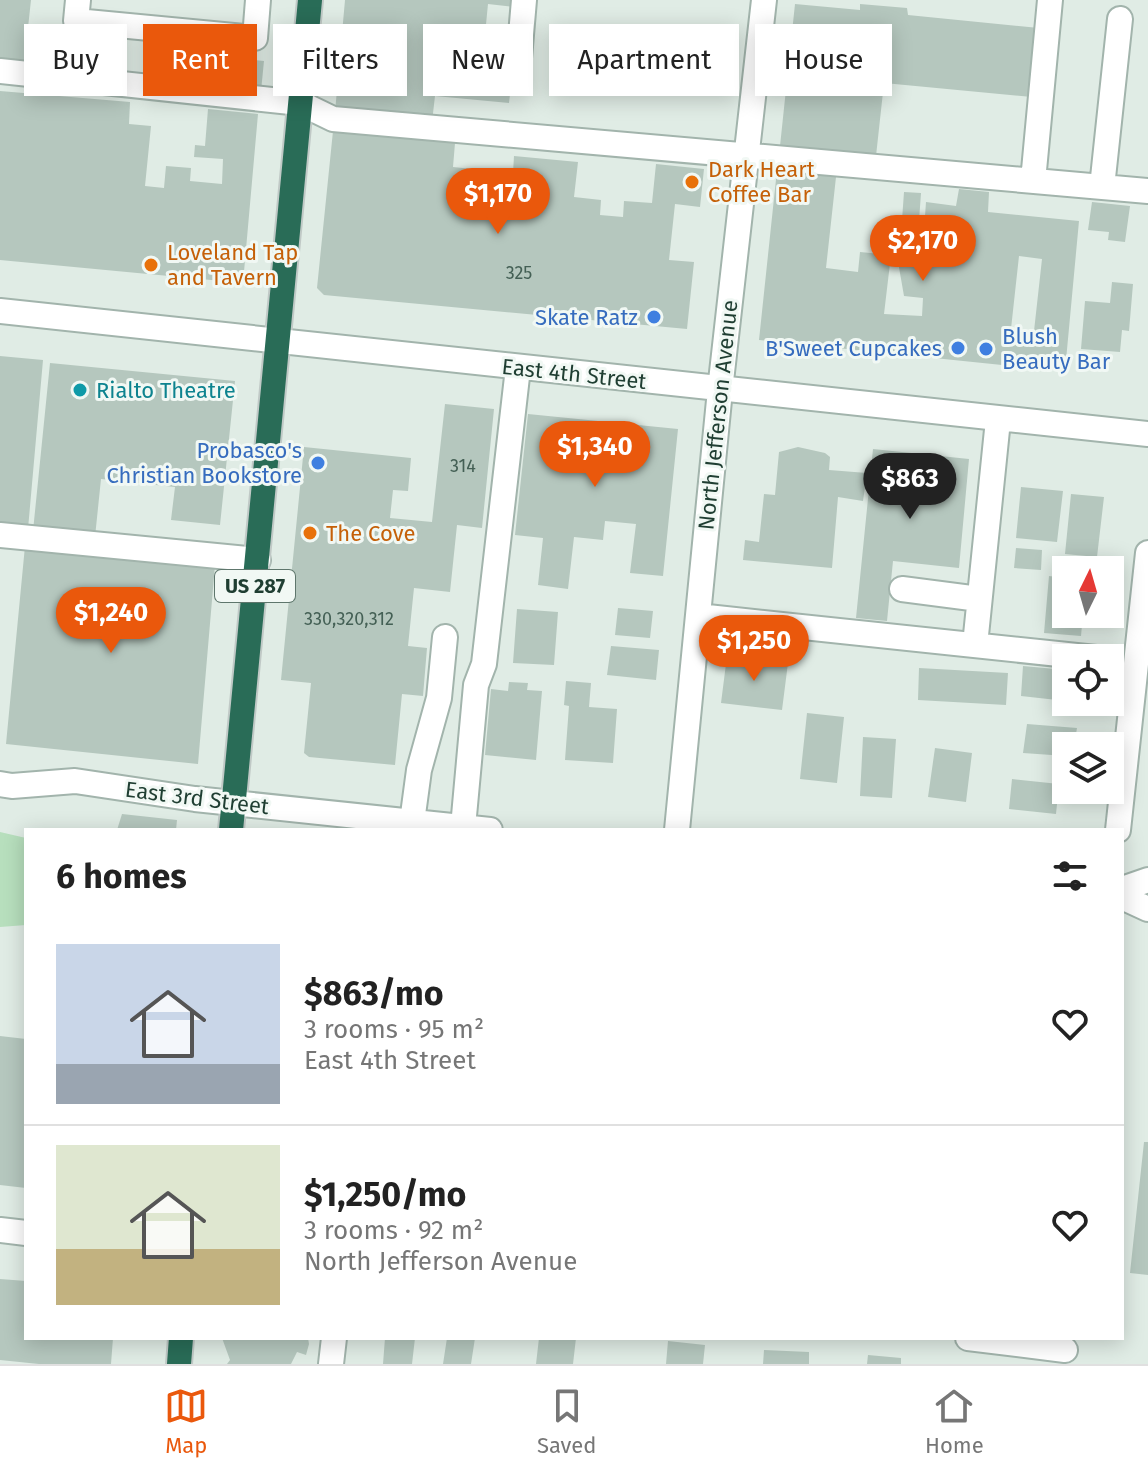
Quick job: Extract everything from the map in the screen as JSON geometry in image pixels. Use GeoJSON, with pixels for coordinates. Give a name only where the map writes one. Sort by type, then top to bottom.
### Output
{"type":"FeatureCollection","features":[{"type":"Feature","properties":{"kind":"highway","name":"US 287"},"geometry":{"type":"LineString","coordinates":[[231,828],[310,0]]}},
{"type":"Feature","properties":{"kind":"highway"},"geometry":{"type":"LineString","coordinates":[[179,1364],[181,1340]]}},
{"type":"Feature","properties":{"kind":"street"},"geometry":{"type":"LineString","coordinates":[[78,0],[76,21],[255,38],[258,0]]}},
{"type":"Feature","properties":{"kind":"street"},"geometry":{"type":"LineString","coordinates":[[522,24],[524,0]]}},
{"type":"Feature","properties":{"kind":"street","name":"North Jefferson Avenue"},"geometry":{"type":"LineString","coordinates":[[677,828],[720,390],[764,0]]}},
{"type":"Feature","properties":{"kind":"street"},"geometry":{"type":"LineString","coordinates":[[1033,181],[1050,0]]}},
{"type":"Feature","properties":{"kind":"street"},"geometry":{"type":"LineString","coordinates":[[1102,187],[1120,19]]}},
{"type":"Feature","properties":{"kind":"street"},"geometry":{"type":"LineString","coordinates":[[0,71],[300,103],[333,119],[1148,191]]}},
{"type":"Feature","properties":{"kind":"street","name":"East 4th Street"},"geometry":{"type":"LineString","coordinates":[[0,311],[1148,434]]}},
{"type":"Feature","properties":{"kind":"street"},"geometry":{"type":"LineString","coordinates":[[463,827],[476,685],[484,664],[518,368]]}},
{"type":"Feature","properties":{"kind":"street"},"geometry":{"type":"LineString","coordinates":[[975,645],[998,420]]}},
{"type":"Feature","properties":{"kind":"street"},"geometry":{"type":"LineString","coordinates":[[0,535],[258,560]]}},
{"type":"Feature","properties":{"kind":"street"},"geometry":{"type":"LineString","coordinates":[[1118,828],[1148,553]]}},
{"type":"Feature","properties":{"kind":"street"},"geometry":{"type":"LineString","coordinates":[[902,589],[979,599]]}},
{"type":"Feature","properties":{"kind":"street"},"geometry":{"type":"LineString","coordinates":[[698,616],[1052,653]]}},
{"type":"Feature","properties":{"kind":"street"},"geometry":{"type":"LineString","coordinates":[[412,822],[419,770],[439,698],[445,637]]}},
{"type":"Feature","properties":{"kind":"street"},"geometry":{"type":"LineString","coordinates":[[1124,661],[1136,662]]}},
{"type":"Feature","properties":{"kind":"street","name":"East 3rd Street"},"geometry":{"type":"LineString","coordinates":[[0,784],[12,786],[75,781],[234,804],[472,828]]}},
{"type":"Feature","properties":{"kind":"street"},"geometry":{"type":"LineString","coordinates":[[1124,888],[1148,880]]}},
{"type":"Feature","properties":{"kind":"street"},"geometry":{"type":"LineString","coordinates":[[1124,898],[1148,909]]}},
{"type":"Feature","properties":{"kind":"street"},"geometry":{"type":"LineString","coordinates":[[0,1230],[24,1233]]}},
{"type":"Feature","properties":{"kind":"street"},"geometry":{"type":"LineString","coordinates":[[331,1364],[334,1340]]}},
{"type":"Feature","properties":{"kind":"street"},"geometry":{"type":"LineString","coordinates":[[983,1340],[1065,1351]]}},
{"type":"Feature","properties":{"kind":"green space"},"geometry":{"type":"Polygon","coordinates":[[[0,832],[24,838],[24,925],[0,927],[0,832]]]}},
{"type":"Feature","properties":{"kind":"building"},"geometry":{"type":"Polygon","coordinates":[[[0,0],[31,0],[28,24],[24,24],[24,64],[0,62],[0,0]]]}},
{"type":"Feature","properties":{"kind":"building"},"geometry":{"type":"Polygon","coordinates":[[[345,0],[514,0],[514,7],[488,4],[486,24],[423,24],[423,96],[435,96],[432,122],[335,112],[336,96],[407,96],[407,24],[343,24],[345,0]]]}},
{"type":"Feature","properties":{"kind":"building"},"geometry":{"type":"Polygon","coordinates":[[[795,4],[860,10],[860,4],[907,8],[908,15],[1039,28],[1032,97],[892,84],[892,24],[793,24],[795,4]]]}},
{"type":"Feature","properties":{"kind":"building"},"geometry":{"type":"Polygon","coordinates":[[[257,60],[264,61],[261,91],[257,91],[257,60]]]}},
{"type":"Feature","properties":{"kind":"building"},"geometry":{"type":"Polygon","coordinates":[[[0,91],[24,93],[24,96],[130,102],[129,124],[151,126],[145,186],[164,188],[166,166],[191,168],[190,181],[222,184],[223,159],[194,157],[195,145],[205,146],[208,109],[258,114],[243,283],[0,260],[0,91]]]}},
{"type":"Feature","properties":{"kind":"building"},"geometry":{"type":"Polygon","coordinates":[[[435,96],[510,96],[509,103],[435,96]]]}},
{"type":"Feature","properties":{"kind":"building"},"geometry":{"type":"Polygon","coordinates":[[[785,96],[883,96],[876,156],[780,146],[785,96]]]}},
{"type":"Feature","properties":{"kind":"building"},"geometry":{"type":"Polygon","coordinates":[[[333,131],[455,143],[453,167],[513,173],[514,156],[578,162],[574,197],[601,200],[600,215],[623,217],[624,201],[652,203],[656,164],[704,169],[700,207],[675,204],[669,260],[694,262],[687,329],[324,295],[317,288],[333,131]]]}},
{"type":"Feature","properties":{"kind":"building"},"geometry":{"type":"Polygon","coordinates":[[[777,170],[836,177],[826,268],[858,272],[860,252],[891,255],[884,314],[922,316],[923,298],[904,296],[897,256],[922,259],[926,202],[956,206],[959,189],[989,192],[988,212],[1079,221],[1065,371],[1034,368],[1034,363],[1003,359],[1002,365],[759,340],[777,170]],[[1019,256],[1010,338],[1033,340],[1042,259],[1019,256]]]}},
{"type":"Feature","properties":{"kind":"building"},"geometry":{"type":"Polygon","coordinates":[[[904,192],[921,193],[918,235],[901,234],[904,192]]]}},
{"type":"Feature","properties":{"kind":"building"},"geometry":{"type":"Polygon","coordinates":[[[1092,202],[1130,206],[1125,242],[1108,240],[1109,232],[1088,230],[1092,202]]]}},
{"type":"Feature","properties":{"kind":"building"},"geometry":{"type":"Polygon","coordinates":[[[1112,282],[1133,284],[1129,331],[1122,330],[1120,352],[1081,349],[1085,301],[1110,303],[1112,282]]]}},
{"type":"Feature","properties":{"kind":"building"},"geometry":{"type":"Polygon","coordinates":[[[0,356],[43,360],[28,529],[0,526],[0,356]]]}},
{"type":"Feature","properties":{"kind":"building"},"geometry":{"type":"Polygon","coordinates":[[[50,363],[235,381],[220,525],[171,520],[175,487],[101,479],[95,537],[33,531],[50,363]]]}},
{"type":"Feature","properties":{"kind":"building"},"geometry":{"type":"Polygon","coordinates":[[[445,404],[494,409],[482,528],[457,525],[450,592],[414,588],[408,646],[427,648],[423,696],[402,694],[395,765],[309,757],[304,753],[311,683],[281,680],[304,447],[411,458],[408,491],[393,490],[390,518],[432,522],[445,404]]]}},
{"type":"Feature","properties":{"kind":"building"},"geometry":{"type":"Polygon","coordinates":[[[528,414],[678,429],[663,576],[630,573],[636,524],[605,521],[603,540],[574,537],[568,589],[538,585],[543,538],[515,535],[528,414]]]}},
{"type":"Feature","properties":{"kind":"building"},"geometry":{"type":"Polygon","coordinates":[[[798,447],[825,453],[830,457],[829,470],[867,473],[863,501],[838,497],[832,568],[743,560],[745,540],[759,542],[764,494],[775,495],[779,452],[798,447]]]}},
{"type":"Feature","properties":{"kind":"building"},"geometry":{"type":"Polygon","coordinates":[[[873,449],[969,459],[959,568],[893,561],[887,621],[856,618],[873,449]]]}},
{"type":"Feature","properties":{"kind":"building"},"geometry":{"type":"Polygon","coordinates":[[[1021,487],[1063,491],[1057,542],[1016,538],[1021,487]]]}},
{"type":"Feature","properties":{"kind":"building"},"geometry":{"type":"Polygon","coordinates":[[[1071,494],[1104,497],[1097,556],[1065,554],[1071,494]]]}},
{"type":"Feature","properties":{"kind":"building"},"geometry":{"type":"Polygon","coordinates":[[[25,546],[215,565],[198,764],[6,744],[25,546]]]}},
{"type":"Feature","properties":{"kind":"building"},"geometry":{"type":"Polygon","coordinates":[[[1016,548],[1042,550],[1041,570],[1014,568],[1016,548]]]}},
{"type":"Feature","properties":{"kind":"building"},"geometry":{"type":"Polygon","coordinates":[[[1049,576],[1052,576],[1052,628],[1082,628],[1081,636],[1044,633],[1049,576]]]}},
{"type":"Feature","properties":{"kind":"building"},"geometry":{"type":"Polygon","coordinates":[[[618,608],[653,611],[650,638],[615,635],[618,608]]]}},
{"type":"Feature","properties":{"kind":"building"},"geometry":{"type":"Polygon","coordinates":[[[517,609],[558,612],[554,665],[513,663],[517,609]]]}},
{"type":"Feature","properties":{"kind":"building"},"geometry":{"type":"Polygon","coordinates":[[[611,646],[659,650],[656,680],[607,675],[611,646]]]}},
{"type":"Feature","properties":{"kind":"building"},"geometry":{"type":"Polygon","coordinates":[[[727,656],[788,663],[782,710],[721,703],[727,656]]]}},
{"type":"Feature","properties":{"kind":"building"},"geometry":{"type":"Polygon","coordinates":[[[1023,666],[1052,669],[1052,699],[1021,696],[1023,666]]]}},
{"type":"Feature","properties":{"kind":"building"},"geometry":{"type":"Polygon","coordinates":[[[919,668],[1008,673],[1006,705],[918,700],[919,668]]]}},
{"type":"Feature","properties":{"kind":"building"},"geometry":{"type":"Polygon","coordinates":[[[566,681],[591,683],[589,707],[617,709],[613,763],[565,760],[569,706],[564,705],[566,681]]]}},
{"type":"Feature","properties":{"kind":"building"},"geometry":{"type":"Polygon","coordinates":[[[509,682],[528,683],[527,690],[542,691],[536,760],[485,755],[491,689],[508,691],[509,682]]]}},
{"type":"Feature","properties":{"kind":"building"},"geometry":{"type":"Polygon","coordinates":[[[807,713],[844,717],[837,783],[800,779],[807,713]]]}},
{"type":"Feature","properties":{"kind":"building"},"geometry":{"type":"Polygon","coordinates":[[[1027,724],[1077,728],[1076,732],[1052,732],[1052,755],[1023,753],[1027,724]]]}},
{"type":"Feature","properties":{"kind":"building"},"geometry":{"type":"Polygon","coordinates":[[[863,737],[896,739],[892,798],[860,796],[863,737]]]}},
{"type":"Feature","properties":{"kind":"building"},"geometry":{"type":"Polygon","coordinates":[[[935,748],[972,753],[966,802],[928,797],[935,748]]]}},
{"type":"Feature","properties":{"kind":"building"},"geometry":{"type":"Polygon","coordinates":[[[1012,779],[1052,783],[1052,804],[1057,804],[1056,814],[1009,809],[1012,779]]]}},
{"type":"Feature","properties":{"kind":"building"},"geometry":{"type":"Polygon","coordinates":[[[122,814],[177,820],[176,828],[118,828],[122,814]]]}},
{"type":"Feature","properties":{"kind":"building"},"geometry":{"type":"Polygon","coordinates":[[[0,1036],[24,1039],[24,1188],[0,1185],[0,1036]]]}},
{"type":"Feature","properties":{"kind":"building"},"geometry":{"type":"Polygon","coordinates":[[[1144,1142],[1148,1142],[1148,1275],[1130,1273],[1144,1142]]]}},
{"type":"Feature","properties":{"kind":"building"},"geometry":{"type":"Polygon","coordinates":[[[0,1279],[24,1281],[24,1340],[113,1340],[111,1364],[39,1364],[0,1360],[0,1279]]]}},
{"type":"Feature","properties":{"kind":"building"},"geometry":{"type":"Polygon","coordinates":[[[223,1340],[308,1340],[306,1355],[297,1352],[291,1364],[227,1364],[230,1360],[223,1340]]]}},
{"type":"Feature","properties":{"kind":"building"},"geometry":{"type":"Polygon","coordinates":[[[385,1340],[415,1340],[412,1364],[383,1364],[385,1340]]]}},
{"type":"Feature","properties":{"kind":"building"},"geometry":{"type":"Polygon","coordinates":[[[447,1340],[475,1340],[471,1364],[443,1364],[447,1340]]]}},
{"type":"Feature","properties":{"kind":"building"},"geometry":{"type":"Polygon","coordinates":[[[539,1340],[576,1340],[573,1364],[536,1364],[539,1340]]]}},
{"type":"Feature","properties":{"kind":"building"},"geometry":{"type":"Polygon","coordinates":[[[668,1341],[705,1345],[703,1364],[666,1364],[668,1341]]]}},
{"type":"Feature","properties":{"kind":"building"},"geometry":{"type":"Polygon","coordinates":[[[764,1350],[809,1352],[809,1364],[763,1364],[764,1350]]]}},
{"type":"Feature","properties":{"kind":"building"},"geometry":{"type":"Polygon","coordinates":[[[868,1355],[901,1358],[901,1364],[867,1364],[868,1355]]]}},
{"type":"Feature","properties":{"kind":"place","name":"Dark Heart Coffee Bar"},"geometry":{"type":"Point","coordinates":[692,182]}},
{"type":"Feature","properties":{"kind":"place","name":"Loveland Tap and Tavern"},"geometry":{"type":"Point","coordinates":[151,265]}},
{"type":"Feature","properties":{"kind":"place","name":"Skate Ratz"},"geometry":{"type":"Point","coordinates":[654,317]}},
{"type":"Feature","properties":{"kind":"place","name":"B'Sweet Cupcakes"},"geometry":{"type":"Point","coordinates":[958,348]}},
{"type":"Feature","properties":{"kind":"place","name":"Blush Beauty Bar"},"geometry":{"type":"Point","coordinates":[986,349]}},
{"type":"Feature","properties":{"kind":"place","name":"Rialto Theatre"},"geometry":{"type":"Point","coordinates":[80,390]}},
{"type":"Feature","properties":{"kind":"place","name":"Probasco's Christian Bookstore"},"geometry":{"type":"Point","coordinates":[318,463]}},
{"type":"Feature","properties":{"kind":"place","name":"The Cove"},"geometry":{"type":"Point","coordinates":[310,533]}}]}
